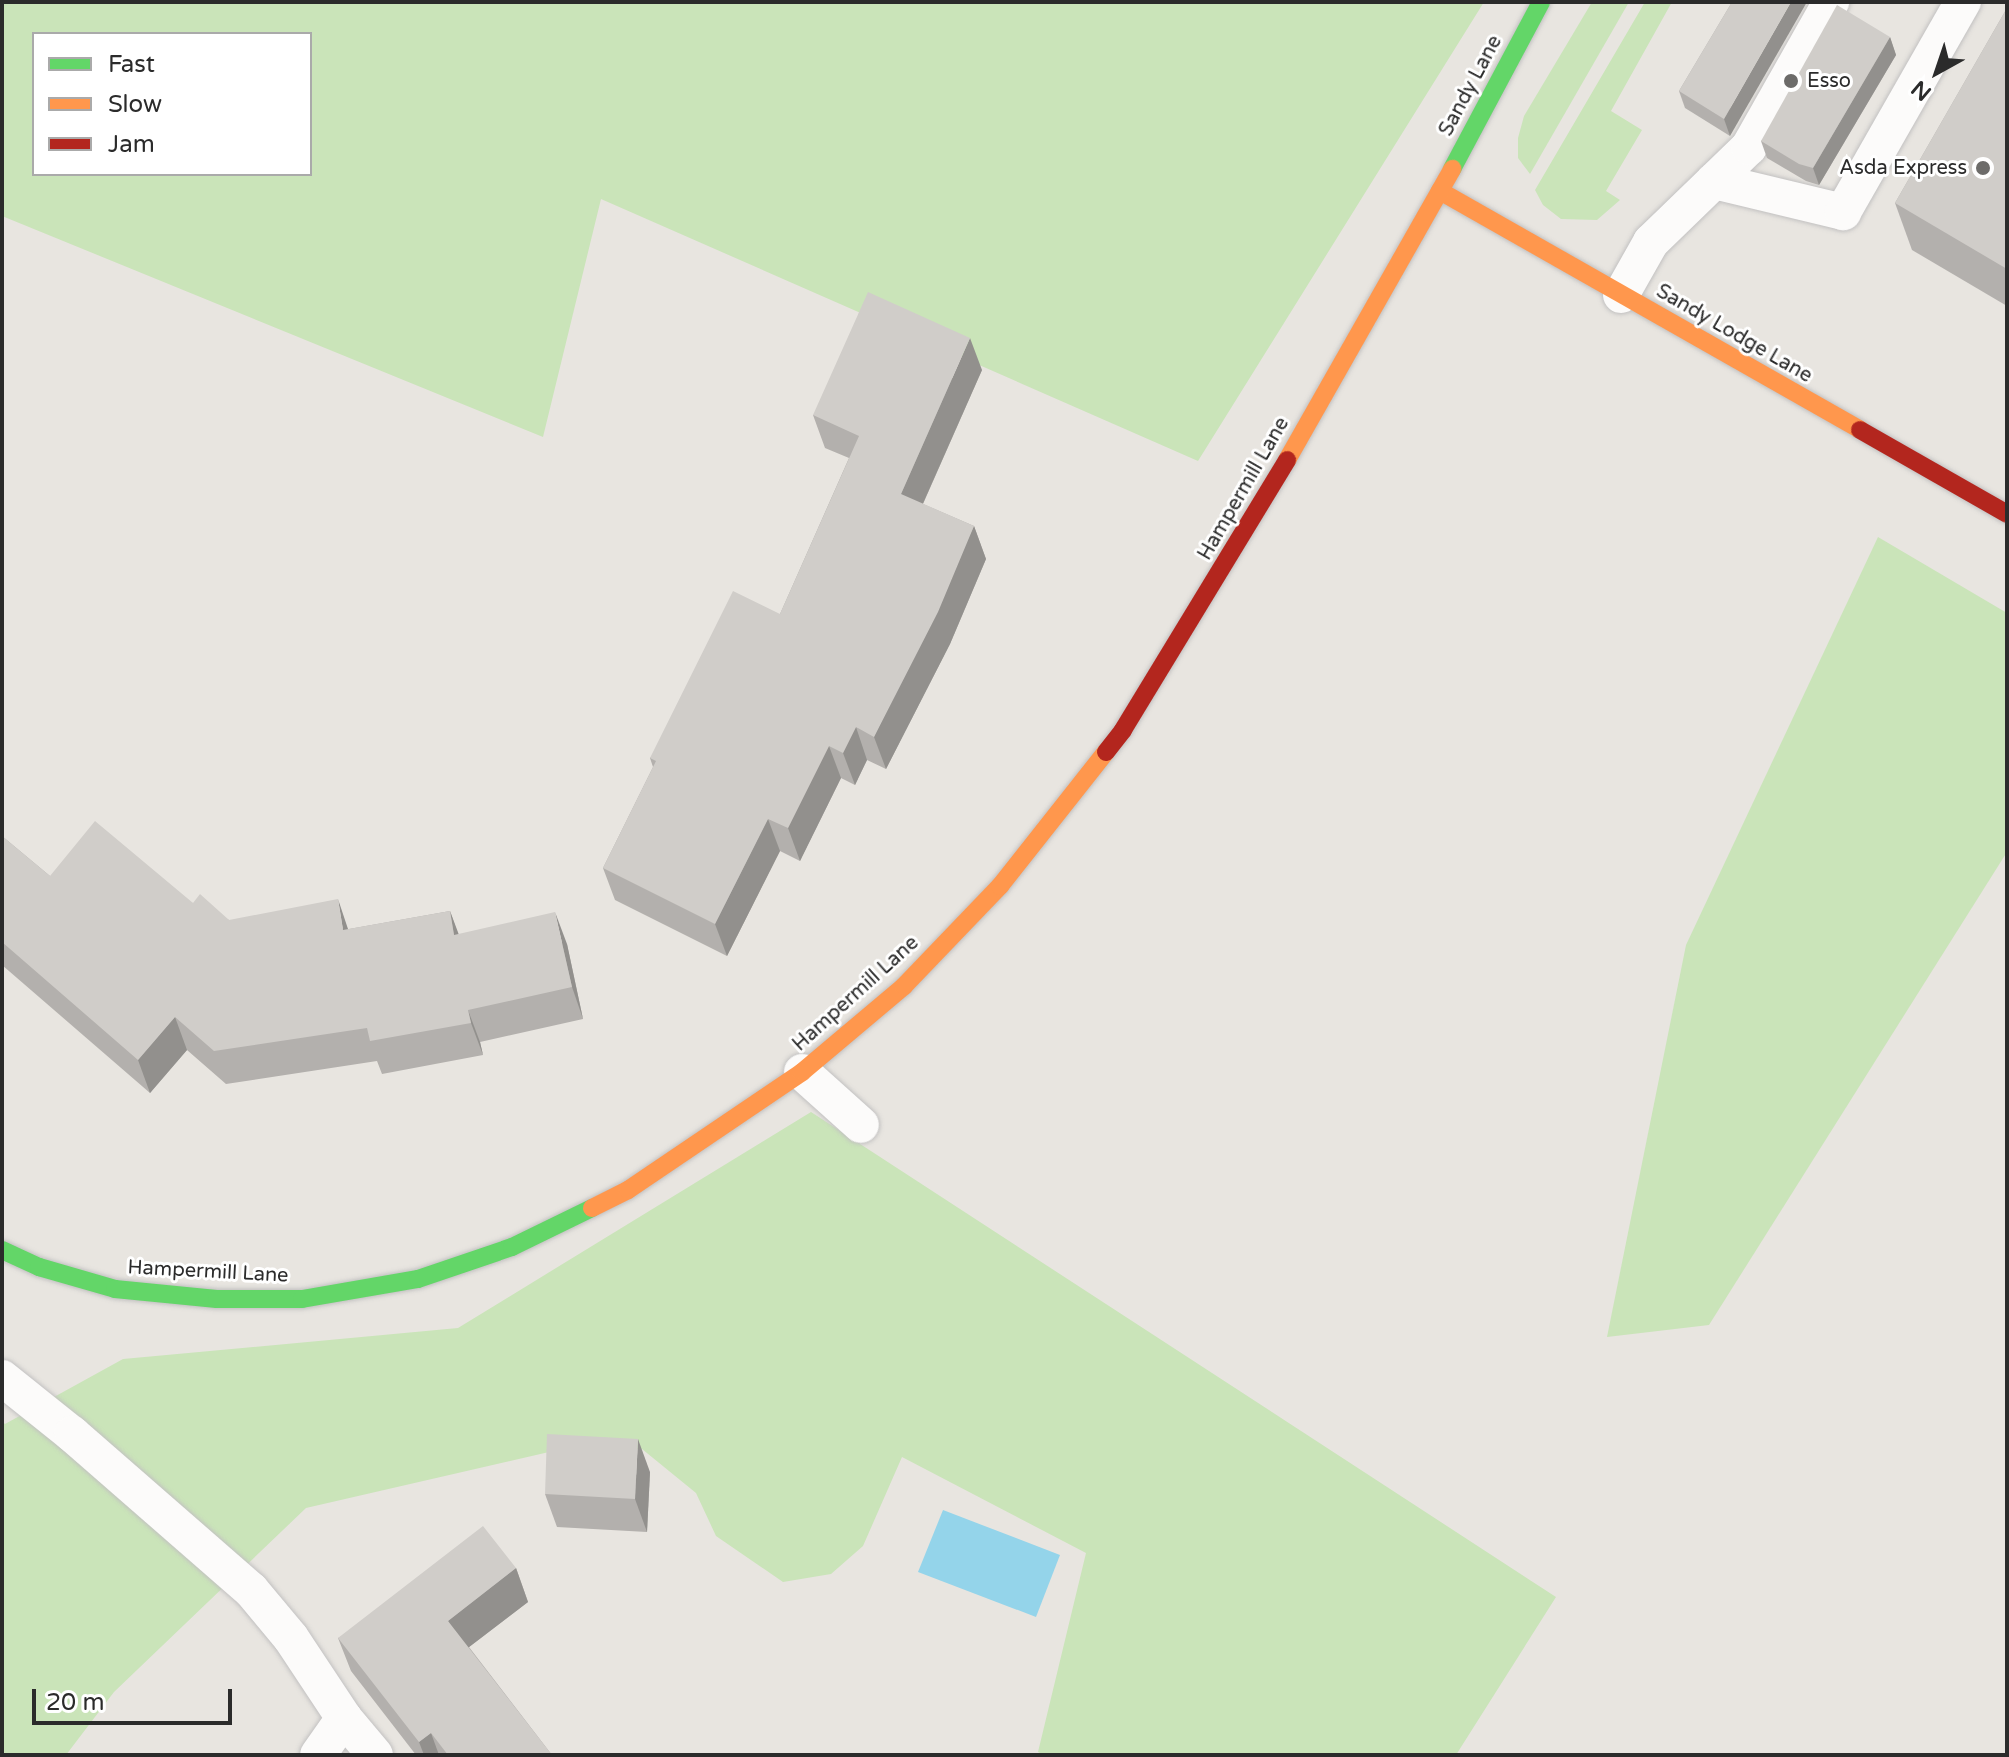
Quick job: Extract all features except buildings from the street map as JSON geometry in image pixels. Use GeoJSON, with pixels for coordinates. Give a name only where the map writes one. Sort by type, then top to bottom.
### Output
{"type":"FeatureCollection","features":[{"type":"Feature","properties":{"kind":"main road","name":"Sandy Lane"},"geometry":{"type":"LineString","coordinates":[[1440,191],[1541,2]]}},
{"type":"Feature","properties":{"kind":"main road","name":"Sandy Lodge Lane"},"geometry":{"type":"LineString","coordinates":[[1440,191],[2007,514]]}},
{"type":"Feature","properties":{"kind":"main road","name":"Hampermill Lane"},"geometry":{"type":"LineString","coordinates":[[2,1250],[39,1267],[115,1289],[217,1299],[302,1299],[418,1279],[512,1247],[628,1190],[802,1072],[904,986],[1000,886],[1123,730],[1250,526],[1440,191]]}},
{"type":"Feature","properties":{"kind":"lane"},"geometry":{"type":"LineString","coordinates":[[1621,295],[1651,242],[1749,147],[1831,2]]}},
{"type":"Feature","properties":{"kind":"lane"},"geometry":{"type":"LineString","coordinates":[[1714,181],[1843,212],[1963,2]]}},
{"type":"Feature","properties":{"kind":"lane"},"geometry":{"type":"LineString","coordinates":[[802,1072],[861,1125]]}},
{"type":"Feature","properties":{"kind":"lane"},"geometry":{"type":"LineString","coordinates":[[2,1378],[72,1434],[251,1590],[291,1638],[344,1718],[375,1755]]}},
{"type":"Feature","properties":{"kind":"lane"},"geometry":{"type":"LineString","coordinates":[[318,1755],[344,1718]]}},
{"type":"Feature","properties":{"kind":"green space"},"geometry":{"type":"Polygon","coordinates":[[[2,2],[1484,2],[1198,461],[601,199],[543,437],[2,216],[2,2]]]}},
{"type":"Feature","properties":{"kind":"green space"},"geometry":{"type":"Polygon","coordinates":[[[1592,2],[1629,2],[1530,174],[1518,158],[1518,138],[1524,116],[1592,2]]]}},
{"type":"Feature","properties":{"kind":"green space"},"geometry":{"type":"Polygon","coordinates":[[[1645,2],[1672,2],[1611,111],[1642,130],[1606,191],[1620,200],[1597,220],[1561,219],[1543,205],[1535,190],[1645,2]]]}},
{"type":"Feature","properties":{"kind":"green space"},"geometry":{"type":"Polygon","coordinates":[[[1878,537],[2007,613],[2007,852],[1709,1325],[1607,1337],[1686,945],[1878,537]]]}},
{"type":"Feature","properties":{"kind":"green space"},"geometry":{"type":"Polygon","coordinates":[[[811,1112],[1556,1597],[1456,1755],[1044,1755],[1038,1752],[1086,1553],[902,1457],[863,1546],[831,1574],[783,1582],[716,1536],[696,1493],[642,1449],[549,1452],[306,1508],[114,1692],[66,1755],[2,1755],[2,1421],[5,1424],[123,1359],[458,1328],[811,1112]]]}},
{"type":"Feature","properties":{"kind":"water"},"geometry":{"type":"Polygon","coordinates":[[[943,1510],[1060,1555],[1036,1617],[918,1572],[943,1510]]]}},
{"type":"Feature","properties":{"kind":"traffic: fast"},"geometry":{"type":"LineString","coordinates":[[1452,169],[1541,2]]}},
{"type":"Feature","properties":{"kind":"traffic: fast"},"geometry":{"type":"LineString","coordinates":[[2,1250],[39,1267],[115,1289],[217,1299],[302,1299],[418,1279],[512,1247],[592,1208]]}},
{"type":"Feature","properties":{"kind":"traffic: slow"},"geometry":{"type":"LineString","coordinates":[[1287,460],[1452,169]]}},
{"type":"Feature","properties":{"kind":"traffic: slow"},"geometry":{"type":"LineString","coordinates":[[1440,191],[1860,430]]}},
{"type":"Feature","properties":{"kind":"traffic: slow"},"geometry":{"type":"LineString","coordinates":[[592,1208],[628,1190],[802,1072],[904,986],[1000,886],[1106,752]]}},
{"type":"Feature","properties":{"kind":"traffic: jam"},"geometry":{"type":"LineString","coordinates":[[1860,430],[2007,514]]}},
{"type":"Feature","properties":{"kind":"traffic: jam"},"geometry":{"type":"LineString","coordinates":[[1106,752],[1123,730],[1287,460]]}},
{"type":"Feature","properties":{"kind":"place","name":"Esso"},"geometry":{"type":"Point","coordinates":[1791,81]}},
{"type":"Feature","properties":{"kind":"place","name":"Asda Express"},"geometry":{"type":"Point","coordinates":[1983,168]}}]}
